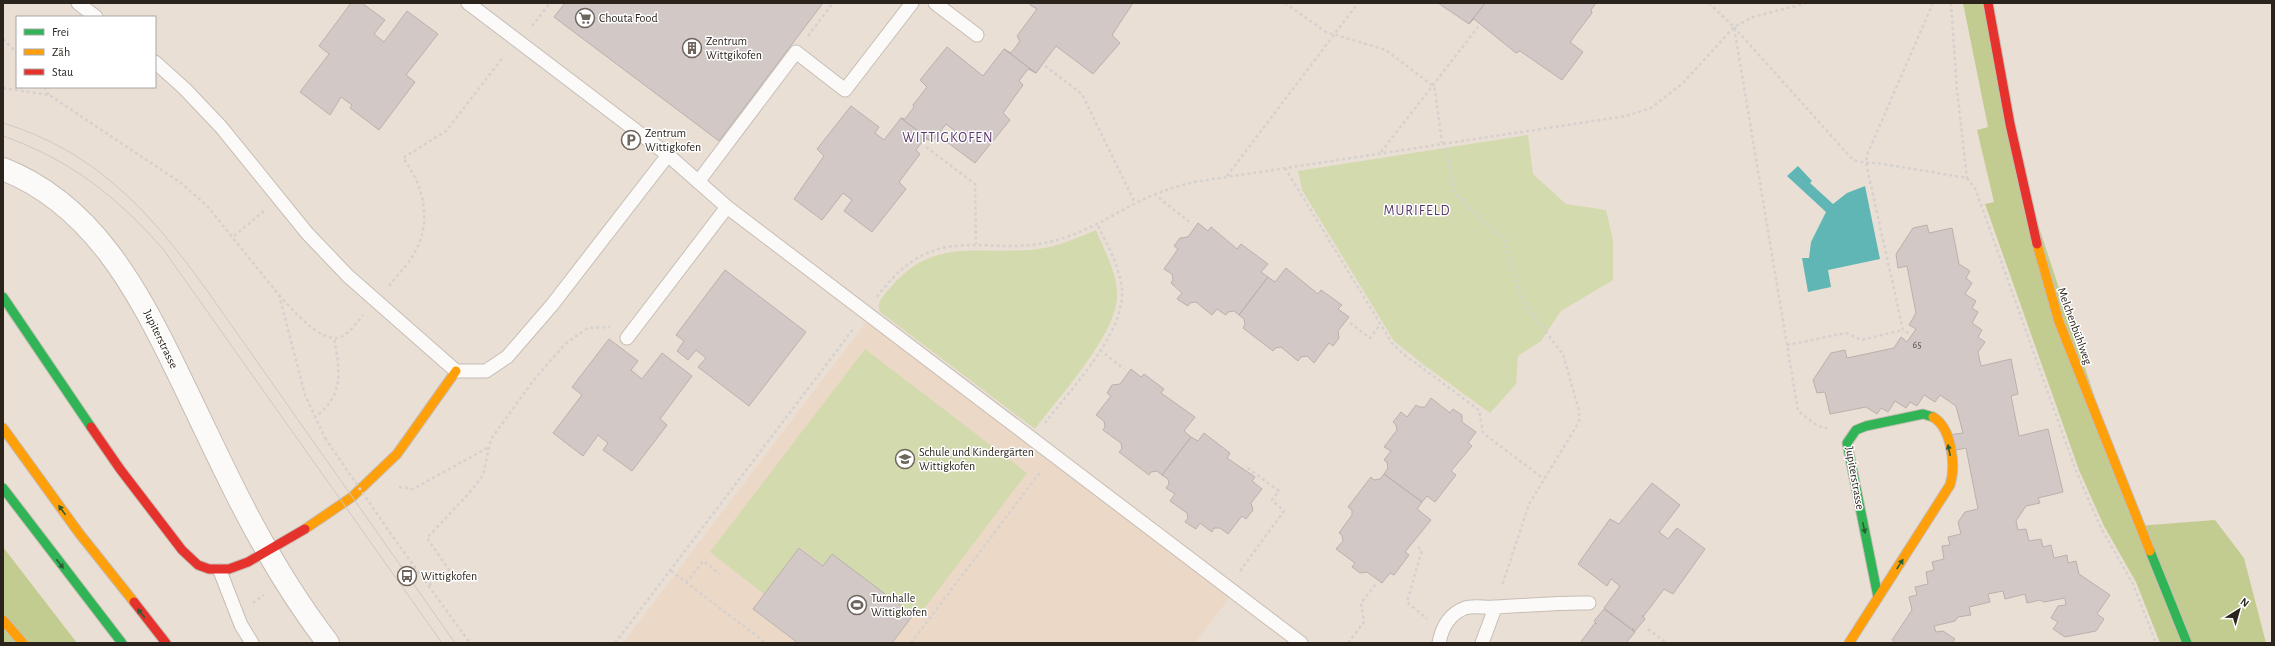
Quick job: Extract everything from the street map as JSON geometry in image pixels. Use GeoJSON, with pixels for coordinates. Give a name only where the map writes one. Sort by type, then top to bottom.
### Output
{"type":"FeatureCollection","features":[{"type":"Feature","properties":{"kind":"main road","name":"Melchenbühlweg"},"geometry":{"type":"LineString","coordinates":[[1988,3],[2012,138],[2047,285],[2059,322],[2187,643]]}},
{"type":"Feature","properties":{"kind":"main road"},"geometry":{"type":"LineString","coordinates":[[3,297],[120,469],[182,550],[198,564],[209,569],[220,571],[238,566],[267,551],[336,509],[370,482],[397,454],[456,371]]}},
{"type":"Feature","properties":{"kind":"main road","name":"Jupiterstrasse"},"geometry":{"type":"LineString","coordinates":[[1849,643],[1952,481],[1952,464],[1944,427],[1928,415],[1923,414],[1866,426],[1856,430],[1847,443],[1878,597]]}},
{"type":"Feature","properties":{"kind":"main road"},"geometry":{"type":"LineString","coordinates":[[3,428],[79,533],[166,643]]}},
{"type":"Feature","properties":{"kind":"main road"},"geometry":{"type":"LineString","coordinates":[[3,488],[122,643]]}},
{"type":"Feature","properties":{"kind":"main road"},"geometry":{"type":"LineString","coordinates":[[3,620],[23,643]]}},
{"type":"Feature","properties":{"kind":"street","name":"Jupiterstrasse"},"geometry":{"type":"LineString","coordinates":[[3,169],[56,200],[85,225],[119,264],[147,309],[236,493],[267,551],[289,589],[328,643]]}},
{"type":"Feature","properties":{"kind":"lane"},"geometry":{"type":"LineString","coordinates":[[78,3],[95,16]]}},
{"type":"Feature","properties":{"kind":"lane"},"geometry":{"type":"LineString","coordinates":[[468,3],[668,155],[727,207],[1301,643]]}},
{"type":"Feature","properties":{"kind":"lane"},"geometry":{"type":"LineString","coordinates":[[698,182],[796,52],[846,90],[912,3]]}},
{"type":"Feature","properties":{"kind":"lane"},"geometry":{"type":"LineString","coordinates":[[935,3],[977,35]]}},
{"type":"Feature","properties":{"kind":"lane"},"geometry":{"type":"LineString","coordinates":[[156,63],[185,89],[216,122],[307,233],[375,302],[409,328],[456,371],[486,371],[507,357],[552,305],[668,155]]}},
{"type":"Feature","properties":{"kind":"lane"},"geometry":{"type":"LineString","coordinates":[[627,338],[727,207]]}},
{"type":"Feature","properties":{"kind":"lane"},"geometry":{"type":"LineString","coordinates":[[220,571],[241,625],[252,643]]}},
{"type":"Feature","properties":{"kind":"lane"},"geometry":{"type":"LineString","coordinates":[[1440,637],[1450,617],[1465,608],[1495,608],[1558,602],[1589,603]]}},
{"type":"Feature","properties":{"kind":"lane"},"geometry":{"type":"LineString","coordinates":[[1482,643],[1495,608]]}},
{"type":"Feature","properties":{"kind":"path"},"geometry":{"type":"LineString","coordinates":[[45,88],[49,95],[195,194],[234,236],[279,295],[308,325],[324,335],[334,338],[341,337],[350,330],[375,302],[412,256],[423,233],[426,217],[421,190],[413,171],[403,158],[446,131],[550,3]]}},
{"type":"Feature","properties":{"kind":"path"},"geometry":{"type":"LineString","coordinates":[[796,52],[833,3]]}},
{"type":"Feature","properties":{"kind":"path"},"geometry":{"type":"LineString","coordinates":[[1285,3],[1326,32],[1386,50],[1433,86],[1435,90],[1443,143],[1455,194],[1505,241],[1519,292],[1529,310],[1563,354],[1579,411],[1579,422],[1529,504],[1495,608]]}},
{"type":"Feature","properties":{"kind":"path"},"geometry":{"type":"LineString","coordinates":[[1226,176],[1358,3]]}},
{"type":"Feature","properties":{"kind":"path"},"geometry":{"type":"LineString","coordinates":[[1709,3],[1734,27],[1853,160],[1967,178]]}},
{"type":"Feature","properties":{"kind":"path"},"geometry":{"type":"LineString","coordinates":[[616,643],[893,276],[917,258],[945,247],[976,244],[1027,245],[1050,242],[1097,224],[1154,194],[1194,182],[1626,116],[1651,108],[1683,83],[1734,27],[1753,17],[1807,3]]}},
{"type":"Feature","properties":{"kind":"path"},"geometry":{"type":"LineString","coordinates":[[1903,330],[1866,163],[1867,155],[1933,3]]}},
{"type":"Feature","properties":{"kind":"path"},"geometry":{"type":"LineString","coordinates":[[1951,3],[1957,90],[1967,178],[1975,188],[2076,471],[2101,528],[2133,584],[2156,643]]}},
{"type":"Feature","properties":{"kind":"path"},"geometry":{"type":"LineString","coordinates":[[1381,153],[1478,27]]}},
{"type":"Feature","properties":{"kind":"path"},"geometry":{"type":"LineString","coordinates":[[1734,27],[1798,411],[1818,426],[1851,436]]}},
{"type":"Feature","properties":{"kind":"path"},"geometry":{"type":"LineString","coordinates":[[3,39],[16,52]]}},
{"type":"Feature","properties":{"kind":"path"},"geometry":{"type":"LineString","coordinates":[[1045,66],[1082,94],[1135,203]]}},
{"type":"Feature","properties":{"kind":"path"},"geometry":{"type":"LineString","coordinates":[[3,88],[49,95]]}},
{"type":"Feature","properties":{"kind":"path"},"geometry":{"type":"LineString","coordinates":[[926,147],[975,184],[976,244]]}},
{"type":"Feature","properties":{"kind":"path"},"geometry":{"type":"LineString","coordinates":[[1285,168],[1392,343],[1402,353],[1479,410],[1482,433],[1544,479]]}},
{"type":"Feature","properties":{"kind":"path"},"geometry":{"type":"LineString","coordinates":[[1154,194],[1192,224]]}},
{"type":"Feature","properties":{"kind":"path"},"geometry":{"type":"LineString","coordinates":[[234,236],[249,223]]}},
{"type":"Feature","properties":{"kind":"path"},"geometry":{"type":"LineString","coordinates":[[1033,440],[1100,350],[1117,321],[1122,289],[1116,265],[1097,224]]}},
{"type":"Feature","properties":{"kind":"path"},"geometry":{"type":"LineString","coordinates":[[279,295],[305,396],[314,418],[325,438],[393,537],[470,643]]}},
{"type":"Feature","properties":{"kind":"path"},"geometry":{"type":"LineString","coordinates":[[1350,323],[1370,338],[1380,325]]}},
{"type":"Feature","properties":{"kind":"path"},"geometry":{"type":"LineString","coordinates":[[429,585],[449,570],[427,538],[472,490],[483,475],[491,439],[533,381],[566,343],[588,328],[610,327],[627,338]]}},
{"type":"Feature","properties":{"kind":"path"},"geometry":{"type":"LineString","coordinates":[[1788,344],[1846,333],[1860,340],[1903,330],[1910,334]]}},
{"type":"Feature","properties":{"kind":"path"},"geometry":{"type":"LineString","coordinates":[[314,418],[325,410],[337,391],[340,372],[334,338]]}},
{"type":"Feature","properties":{"kind":"path"},"geometry":{"type":"LineString","coordinates":[[1100,350],[1124,369]]}},
{"type":"Feature","properties":{"kind":"path"},"geometry":{"type":"LineString","coordinates":[[370,482],[413,489],[489,447]]}},
{"type":"Feature","properties":{"kind":"path"},"geometry":{"type":"LineString","coordinates":[[911,643],[1053,455]]}},
{"type":"Feature","properties":{"kind":"path"},"geometry":{"type":"LineString","coordinates":[[1228,588],[1284,511],[1272,500],[1278,491],[1245,466]]}},
{"type":"Feature","properties":{"kind":"path"},"geometry":{"type":"LineString","coordinates":[[1418,547],[1422,550],[1407,602],[1440,637]]}},
{"type":"Feature","properties":{"kind":"path"},"geometry":{"type":"LineString","coordinates":[[686,583],[703,561],[720,574]]}},
{"type":"Feature","properties":{"kind":"path"},"geometry":{"type":"LineString","coordinates":[[670,571],[766,643]]}},
{"type":"Feature","properties":{"kind":"path"},"geometry":{"type":"LineString","coordinates":[[1348,643],[1364,622],[1361,604],[1376,584]]}},
{"type":"Feature","properties":{"kind":"path"},"geometry":{"type":"LineString","coordinates":[[1648,629],[1666,643]]}},
{"type":"Feature","properties":{"kind":"shaded area","name":"Schule und Kindergärten Wittigkofen"},"geometry":{"type":"Polygon","coordinates":[[[867,321],[1230,597],[1195,643],[623,643],[867,321]]]}},
{"type":"Feature","properties":{"kind":"green space"},"geometry":{"type":"Polygon","coordinates":[[[1963,3],[1985,3],[2010,139],[2137,526],[2215,520],[2244,558],[2266,643],[2160,643],[2136,582],[2104,526],[2079,470],[1985,204],[1994,202],[1977,130],[1988,127],[1963,3]]]}},
{"type":"Feature","properties":{"kind":"green space"},"geometry":{"type":"Polygon","coordinates":[[[1528,135],[1533,174],[1566,204],[1606,210],[1613,240],[1613,280],[1561,311],[1541,341],[1518,356],[1516,384],[1490,413],[1394,341],[1302,190],[1298,171],[1528,135]]]}},
{"type":"Feature","properties":{"kind":"green space"},"geometry":{"type":"Polygon","coordinates":[[[1096,230],[1114,276],[1117,293],[1115,308],[1109,326],[1086,364],[1035,429],[880,312],[879,306],[882,297],[907,271],[926,259],[945,253],[965,251],[1006,251],[1050,247],[1096,230]]]}},
{"type":"Feature","properties":{"kind":"green space"},"geometry":{"type":"Polygon","coordinates":[[[865,349],[1027,473],[917,618],[913,615],[892,643],[865,643],[802,595],[823,565],[800,547],[764,594],[710,552],[865,349]]]}},
{"type":"Feature","properties":{"kind":"green space"},"geometry":{"type":"Polygon","coordinates":[[[3,547],[77,643],[3,643],[3,547]]]}},
{"type":"Feature","properties":{"kind":"water"},"geometry":{"type":"Polygon","coordinates":[[[1798,166],[1812,181],[1810,183],[1833,204],[1847,193],[1865,186],[1880,259],[1828,270],[1831,287],[1808,292],[1802,258],[1809,258],[1811,242],[1826,212],[1787,176],[1798,166]]]}},
{"type":"Feature","properties":{"kind":"building"},"geometry":{"type":"Polygon","coordinates":[[[351,3],[362,3],[385,20],[374,34],[384,42],[407,11],[438,34],[406,75],[415,82],[379,130],[350,108],[352,105],[341,97],[330,115],[300,92],[329,54],[319,46],[351,3]]]}},
{"type":"Feature","properties":{"kind":"building","name":"Zentrum Wittgikofen"},"geometry":{"type":"Polygon","coordinates":[[[565,3],[823,3],[719,141],[554,17],[565,3]]]}},
{"type":"Feature","properties":{"kind":"building"},"geometry":{"type":"Polygon","coordinates":[[[1031,3],[1133,3],[1112,35],[1120,43],[1093,74],[1056,46],[1036,73],[1004,49],[1011,53],[1020,41],[1017,36],[1037,9],[1030,5],[1031,3]]]}},
{"type":"Feature","properties":{"kind":"building"},"geometry":{"type":"Polygon","coordinates":[[[1438,3],[1485,3],[1469,24],[1438,3]]]}},
{"type":"Feature","properties":{"kind":"building"},"geometry":{"type":"Polygon","coordinates":[[[1485,3],[1596,3],[1591,10],[1592,13],[1570,42],[1583,52],[1562,80],[1520,51],[1516,53],[1474,19],[1469,24],[1485,3]]]}},
{"type":"Feature","properties":{"kind":"building"},"geometry":{"type":"Polygon","coordinates":[[[947,47],[983,76],[1004,49],[1036,73],[1028,69],[1019,81],[1023,85],[1003,113],[1010,120],[975,163],[947,142],[955,131],[946,124],[932,142],[901,118],[905,119],[914,107],[913,105],[927,87],[920,80],[947,47]]]}},
{"type":"Feature","properties":{"kind":"building"},"geometry":{"type":"Polygon","coordinates":[[[851,106],[879,127],[875,133],[884,140],[901,118],[932,142],[925,138],[916,150],[920,154],[899,182],[906,189],[872,232],[844,211],[852,200],[843,193],[822,220],[794,199],[824,156],[817,149],[851,106]]]}},
{"type":"Feature","properties":{"kind":"building"},"geometry":{"type":"Polygon","coordinates":[[[1198,223],[1208,231],[1211,227],[1237,249],[1241,244],[1268,264],[1261,272],[1268,277],[1239,315],[1234,311],[1228,312],[1226,315],[1217,309],[1212,315],[1196,302],[1190,303],[1188,306],[1177,299],[1182,293],[1171,283],[1173,280],[1172,274],[1164,269],[1178,249],[1174,246],[1180,238],[1188,237],[1198,223]]]}},
{"type":"Feature","properties":{"kind":"building"},"geometry":{"type":"Polygon","coordinates":[[[1927,225],[1929,233],[1952,228],[1959,264],[1970,271],[1966,278],[1972,283],[1965,294],[1976,301],[1972,308],[1978,312],[1972,323],[1982,330],[1978,337],[1985,342],[1978,352],[1981,366],[2011,359],[2018,394],[2011,396],[2019,436],[2048,429],[2063,492],[2038,498],[2040,503],[2026,506],[2016,521],[2018,530],[2026,529],[2029,541],[2041,539],[2043,547],[2051,545],[2054,558],[2067,555],[2068,563],[2076,561],[2079,574],[2110,595],[2097,614],[2104,619],[2096,631],[2065,637],[2053,629],[2058,622],[2051,618],[2058,606],[2066,605],[2065,598],[2044,602],[2040,600],[2027,603],[2025,594],[2005,599],[2003,591],[1988,594],[1990,602],[1969,607],[1971,615],[1958,617],[1955,621],[1934,626],[1936,632],[1943,631],[1955,639],[1952,643],[1896,643],[1892,640],[1912,610],[1909,597],[1917,595],[1915,587],[1928,584],[1926,572],[1934,570],[1932,562],[1944,559],[1942,546],[1950,545],[1948,537],[1961,534],[1958,522],[1965,512],[1978,509],[1966,448],[1951,451],[1948,435],[1963,433],[1956,406],[1940,395],[1935,402],[1924,395],[1917,406],[1910,402],[1906,408],[1895,401],[1888,412],[1881,408],[1877,414],[1866,407],[1830,414],[1825,392],[1817,393],[1813,380],[1831,353],[1845,350],[1847,358],[1894,348],[1901,337],[1907,342],[1916,329],[1909,325],[1916,313],[1907,266],[1898,268],[1896,254],[1913,228],[1927,225]]]}},
{"type":"Feature","properties":{"kind":"building"},"geometry":{"type":"Polygon","coordinates":[[[1286,268],[1318,294],[1321,290],[1342,305],[1338,309],[1349,317],[1338,331],[1339,338],[1333,346],[1329,343],[1314,363],[1307,356],[1301,357],[1298,361],[1281,347],[1275,348],[1273,351],[1243,328],[1245,325],[1244,319],[1239,315],[1268,277],[1275,282],[1286,268]]]}},
{"type":"Feature","properties":{"kind":"building"},"geometry":{"type":"Polygon","coordinates":[[[725,270],[806,332],[749,406],[698,367],[706,358],[696,350],[688,360],[677,351],[684,341],[676,335],[725,270]]]}},
{"type":"Feature","properties":{"kind":"building"},"geometry":{"type":"Polygon","coordinates":[[[609,339],[638,361],[631,370],[642,379],[662,353],[692,376],[660,419],[667,425],[632,471],[603,450],[608,443],[598,435],[583,456],[553,433],[582,395],[572,387],[609,339]]]}},
{"type":"Feature","properties":{"kind":"building"},"geometry":{"type":"Polygon","coordinates":[[[1131,369],[1141,377],[1144,374],[1164,389],[1161,393],[1195,417],[1184,431],[1191,437],[1162,475],[1157,471],[1151,472],[1149,475],[1119,452],[1122,449],[1121,443],[1103,430],[1105,427],[1104,421],[1096,415],[1111,396],[1107,393],[1112,385],[1120,384],[1131,369]]]}},
{"type":"Feature","properties":{"kind":"building"},"geometry":{"type":"Polygon","coordinates":[[[1431,398],[1450,413],[1453,409],[1462,415],[1462,422],[1476,432],[1468,443],[1472,446],[1451,471],[1456,475],[1435,502],[1427,496],[1422,502],[1384,474],[1388,468],[1387,462],[1384,460],[1391,451],[1384,447],[1397,430],[1396,425],[1393,422],[1401,412],[1407,417],[1416,405],[1419,407],[1425,407],[1431,398]]]}},
{"type":"Feature","properties":{"kind":"building"},"geometry":{"type":"Polygon","coordinates":[[[1204,433],[1230,453],[1227,458],[1255,477],[1252,481],[1262,489],[1251,503],[1253,510],[1246,519],[1242,516],[1228,534],[1220,528],[1214,528],[1212,532],[1200,523],[1196,529],[1185,522],[1188,518],[1187,513],[1170,501],[1175,494],[1166,488],[1169,484],[1168,479],[1162,475],[1191,437],[1198,441],[1204,433]]]}},
{"type":"Feature","properties":{"kind":"building"},"geometry":{"type":"Polygon","coordinates":[[[1384,474],[1422,502],[1417,509],[1431,520],[1405,552],[1409,555],[1394,575],[1390,573],[1382,583],[1367,572],[1360,573],[1352,567],[1355,563],[1336,549],[1343,541],[1342,535],[1339,533],[1352,515],[1352,510],[1348,507],[1371,477],[1374,480],[1380,479],[1384,474]]]}},
{"type":"Feature","properties":{"kind":"building"},"geometry":{"type":"Polygon","coordinates":[[[1652,483],[1680,505],[1659,532],[1668,539],[1677,528],[1705,549],[1673,594],[1664,589],[1643,617],[1645,619],[1635,631],[1632,628],[1635,632],[1604,608],[1620,586],[1611,579],[1607,586],[1578,564],[1610,519],[1619,524],[1652,483]]]}},
{"type":"Feature","properties":{"kind":"building"},"geometry":{"type":"Polygon","coordinates":[[[799,548],[823,566],[832,554],[913,615],[892,643],[798,643],[753,609],[799,548]]]}},
{"type":"Feature","properties":{"kind":"building"},"geometry":{"type":"Polygon","coordinates":[[[1604,609],[1635,632],[1626,643],[1580,643],[1595,623],[1597,624],[1594,621],[1604,609]]]}},
{"type":"Feature","properties":{"kind":"tram line"},"geometry":{"type":"LineString","coordinates":[[3,123],[36,135],[66,150],[94,168],[119,188],[142,210],[164,235],[206,289],[455,643]]}},
{"type":"Feature","properties":{"kind":"tram line"},"geometry":{"type":"LineString","coordinates":[[3,136],[50,156],[91,182],[128,212],[163,249],[442,643]]}},
{"type":"Feature","properties":{"kind":"traffic: fast"},"geometry":{"type":"LineString","coordinates":[[3,297],[91,427]]}},
{"type":"Feature","properties":{"kind":"traffic: fast"},"geometry":{"type":"LineString","coordinates":[[1878,597],[1847,443],[1856,430],[1866,426],[1923,414],[1933,417]]}},
{"type":"Feature","properties":{"kind":"traffic: fast"},"geometry":{"type":"LineString","coordinates":[[3,488],[122,643]]}},
{"type":"Feature","properties":{"kind":"traffic: fast"},"geometry":{"type":"LineString","coordinates":[[2150,551],[2187,643]]}},
{"type":"Feature","properties":{"kind":"traffic: slow"},"geometry":{"type":"LineString","coordinates":[[2037,244],[2059,322],[2150,551]]}},
{"type":"Feature","properties":{"kind":"traffic: slow"},"geometry":{"type":"LineString","coordinates":[[305,529],[352,497],[397,454],[456,371]]}},
{"type":"Feature","properties":{"kind":"traffic: slow"},"geometry":{"type":"LineString","coordinates":[[1849,643],[1950,485],[1953,468],[1951,448],[1945,430],[1933,417]]}},
{"type":"Feature","properties":{"kind":"traffic: slow"},"geometry":{"type":"LineString","coordinates":[[3,428],[79,533],[134,602]]}},
{"type":"Feature","properties":{"kind":"traffic: slow"},"geometry":{"type":"LineString","coordinates":[[3,620],[23,643]]}},
{"type":"Feature","properties":{"kind":"traffic: jam"},"geometry":{"type":"LineString","coordinates":[[1988,3],[2010,124],[2037,244]]}},
{"type":"Feature","properties":{"kind":"traffic: jam"},"geometry":{"type":"LineString","coordinates":[[91,427],[120,469],[182,550],[198,565],[209,569],[229,569],[248,562],[305,529]]}},
{"type":"Feature","properties":{"kind":"traffic: jam"},"geometry":{"type":"LineString","coordinates":[[134,602],[166,643]]}},
{"type":"Feature","properties":{"kind":"place","name":"Chouta Food"},"geometry":{"type":"Point","coordinates":[585,18]}},
{"type":"Feature","properties":{"kind":"place","name":"Zentrum Wittgikofen"},"geometry":{"type":"Point","coordinates":[692,48]}},
{"type":"Feature","properties":{"kind":"place","name":"Zentrum Wittigkofen"},"geometry":{"type":"Point","coordinates":[631,140]}},
{"type":"Feature","properties":{"kind":"place","name":"Schule und Kindergärten Wittigkofen"},"geometry":{"type":"Point","coordinates":[905,459]}},
{"type":"Feature","properties":{"kind":"place","name":"Wittigkofen"},"geometry":{"type":"Point","coordinates":[407,576]}},
{"type":"Feature","properties":{"kind":"place","name":"Turnhalle Wittigkofen"},"geometry":{"type":"Point","coordinates":[857,605]}},
{"type":"Feature","properties":{"kind":"district","name":"WITTIGKOFEN"},"geometry":{"type":"Point","coordinates":[948,137]}},
{"type":"Feature","properties":{"kind":"district","name":"MURIFELD"},"geometry":{"type":"Point","coordinates":[1417,210]}}]}
